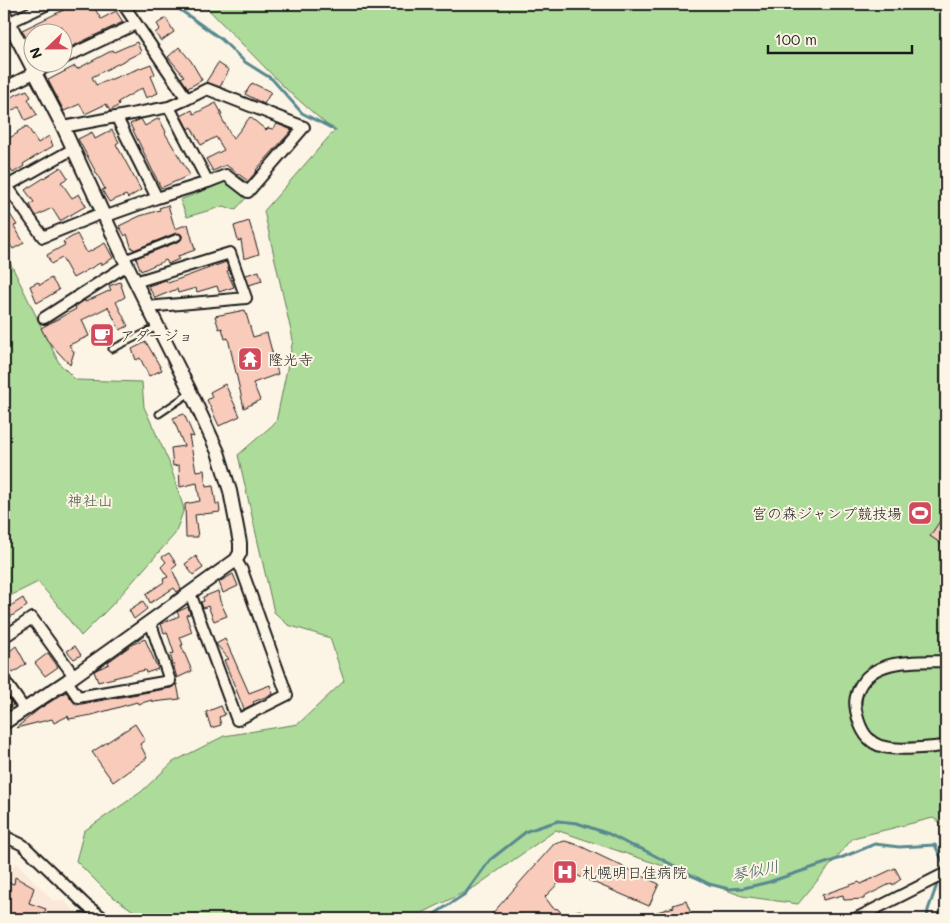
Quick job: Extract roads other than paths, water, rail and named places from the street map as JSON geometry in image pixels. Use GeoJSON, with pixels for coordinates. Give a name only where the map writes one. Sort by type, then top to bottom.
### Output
{"type":"FeatureCollection","features":[{"type":"Feature","properties":{"kind":"street"},"geometry":{"type":"LineString","coordinates":[[22,45],[7,17],[48,4]]}},
{"type":"Feature","properties":{"kind":"street"},"geometry":{"type":"LineString","coordinates":[[123,4],[187,99]]}},
{"type":"Feature","properties":{"kind":"street"},"geometry":{"type":"LineString","coordinates":[[72,54],[136,24]]}},
{"type":"Feature","properties":{"kind":"street"},"geometry":{"type":"LineString","coordinates":[[4,88],[36,72],[218,452],[230,492],[240,543],[240,553],[236,560],[4,723]]}},
{"type":"Feature","properties":{"kind":"street"},"geometry":{"type":"LineString","coordinates":[[63,127],[169,107],[207,90],[304,127],[248,192],[226,175],[103,215],[43,237],[7,186],[73,149]]}},
{"type":"Feature","properties":{"kind":"street"},"geometry":{"type":"LineString","coordinates":[[169,107],[208,182]]}},
{"type":"Feature","properties":{"kind":"street"},"geometry":{"type":"LineString","coordinates":[[117,118],[157,198]]}},
{"type":"Feature","properties":{"kind":"street"},"geometry":{"type":"LineString","coordinates":[[136,282],[230,253],[246,298],[147,307]]}},
{"type":"Feature","properties":{"kind":"street"},"geometry":{"type":"LineString","coordinates":[[44,318],[125,261]]}},
{"type":"Feature","properties":{"kind":"street"},"geometry":{"type":"LineString","coordinates":[[190,592],[237,720],[287,695],[242,570],[236,560]]}},
{"type":"Feature","properties":{"kind":"street"},"geometry":{"type":"LineString","coordinates":[[4,637],[32,618],[70,678],[78,697],[170,682],[150,621]]}},
{"type":"Feature","properties":{"kind":"street"},"geometry":{"type":"LineString","coordinates":[[946,661],[905,663],[881,667],[870,673],[862,682],[856,696],[855,707],[858,721],[864,733],[874,743],[887,747],[903,748],[946,746]]}},
{"type":"Feature","properties":{"kind":"street"},"geometry":{"type":"LineString","coordinates":[[4,680],[25,710]]}},
{"type":"Feature","properties":{"kind":"street"},"geometry":{"type":"LineString","coordinates":[[4,836],[24,845],[88,906],[105,919]]}},
{"type":"Feature","properties":{"kind":"street"},"geometry":{"type":"LineString","coordinates":[[855,919],[946,873]]}},
{"type":"Feature","properties":{"kind":"lane"},"geometry":{"type":"LineString","coordinates":[[125,261],[178,237]]}},
{"type":"Feature","properties":{"kind":"lane"},"geometry":{"type":"LineString","coordinates":[[112,349],[157,326]]}},
{"type":"Feature","properties":{"kind":"lane"},"geometry":{"type":"LineString","coordinates":[[159,414],[191,393]]}},
{"type":"Feature","properties":{"kind":"waterway"},"geometry":{"type":"LineString","coordinates":[[172,4],[221,39],[245,62],[272,79],[302,113],[335,130]]}},
{"type":"Feature","properties":{"kind":"waterway","name":"琴似川"},"geometry":{"type":"LineString","coordinates":[[427,919],[465,894],[490,860],[527,831],[558,821],[577,823],[609,834],[709,884],[729,889],[744,888],[769,882],[838,859],[875,844],[899,847],[935,845],[944,864],[941,873]]}},
{"type":"Feature","properties":{"kind":"waterway","name":"琴似川"},"geometry":{"type":"LineString","coordinates":[[927,919],[928,910],[939,879]]}},
{"type":"Feature","properties":{"kind":"place","name":"アダージョ"},"geometry":{"type":"Point","coordinates":[102,335]}},
{"type":"Feature","properties":{"kind":"place","name":"隆光寺"},"geometry":{"type":"Point","coordinates":[250,359]}},
{"type":"Feature","properties":{"kind":"place","name":"宮の森ジャンプ競技場"},"geometry":{"type":"Point","coordinates":[920,513]}},
{"type":"Feature","properties":{"kind":"place","name":"札幌明日佳病院"},"geometry":{"type":"Point","coordinates":[565,872]}},
{"type":"Feature","properties":{"kind":"park label","name":"神社山"},"geometry":{"type":"Point","coordinates":[90,500]}}]}
